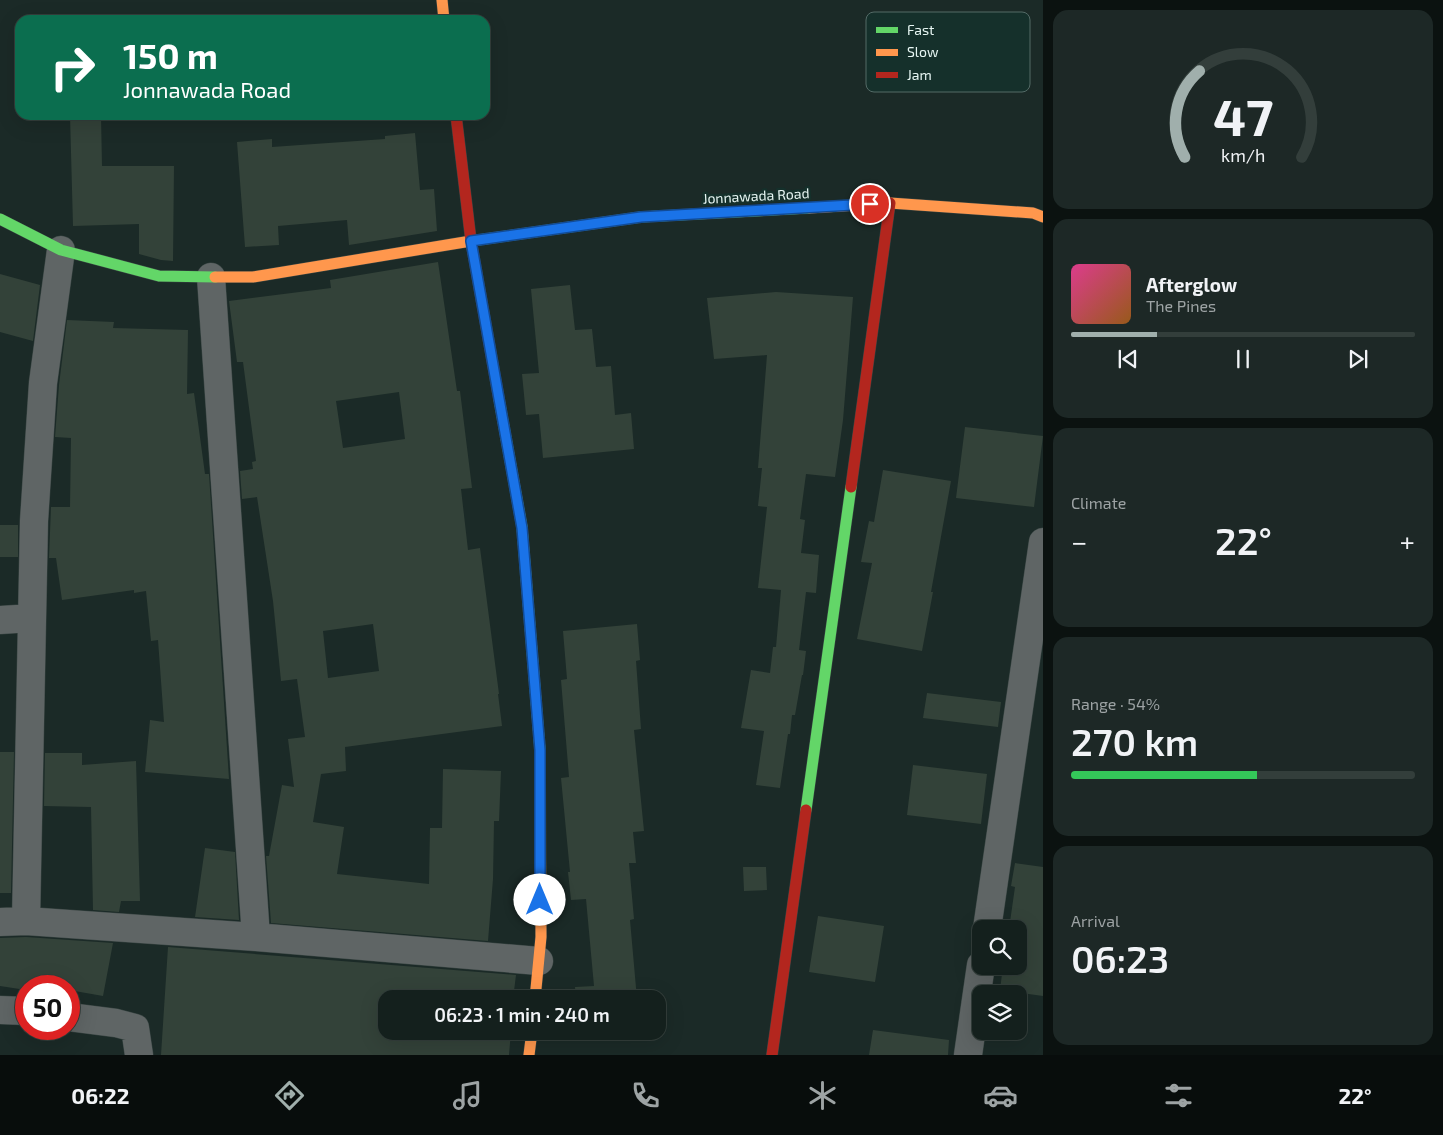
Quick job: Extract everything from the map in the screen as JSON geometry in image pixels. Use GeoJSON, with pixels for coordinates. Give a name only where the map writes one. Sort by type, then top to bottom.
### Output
{"type":"FeatureCollection","features":[{"type":"Feature","properties":{"kind":"main road"},"geometry":{"type":"LineString","coordinates":[[442,0],[444,15]]}},
{"type":"Feature","properties":{"kind":"main road"},"geometry":{"type":"LineString","coordinates":[[457,120],[471,241],[522,528],[540,750],[541,937],[536,990]]}},
{"type":"Feature","properties":{"kind":"main road"},"geometry":{"type":"LineString","coordinates":[[772,1055],[890,203]]}},
{"type":"Feature","properties":{"kind":"main road","name":"Jonnawada Road"},"geometry":{"type":"LineString","coordinates":[[0,219],[61,250],[159,276],[253,277],[471,241],[641,217],[890,203],[1033,213],[1043,217]]}},
{"type":"Feature","properties":{"kind":"main road"},"geometry":{"type":"LineString","coordinates":[[529,1055],[531,1040]]}},
{"type":"Feature","properties":{"kind":"street"},"geometry":{"type":"LineString","coordinates":[[61,250],[43,383],[34,522],[32,618],[13,922],[256,937],[539,961]]}},
{"type":"Feature","properties":{"kind":"street"},"geometry":{"type":"LineString","coordinates":[[211,277],[256,937]]}},
{"type":"Feature","properties":{"kind":"street"},"geometry":{"type":"LineString","coordinates":[[988,920],[1043,542]]}},
{"type":"Feature","properties":{"kind":"street"},"geometry":{"type":"LineString","coordinates":[[0,620],[32,618]]}},
{"type":"Feature","properties":{"kind":"street"},"geometry":{"type":"LineString","coordinates":[[968,1055],[980,975]]}},
{"type":"Feature","properties":{"kind":"street"},"geometry":{"type":"LineString","coordinates":[[0,1010],[15,1011]]}},
{"type":"Feature","properties":{"kind":"street"},"geometry":{"type":"LineString","coordinates":[[80,1018],[116,1023],[134,1028],[139,1055]]}},
{"type":"Feature","properties":{"kind":"building"},"geometry":{"type":"Polygon","coordinates":[[[70,120],[101,120],[102,166],[174,166],[173,261],[139,254],[139,224],[73,226],[70,120]]]}},
{"type":"Feature","properties":{"kind":"building"},"geometry":{"type":"Polygon","coordinates":[[[415,133],[420,190],[434,189],[437,231],[349,245],[347,220],[278,226],[279,245],[245,247],[237,142],[272,139],[272,147],[385,139],[385,136],[415,133]]]}},
{"type":"Feature","properties":{"kind":"building"},"geometry":{"type":"Polygon","coordinates":[[[438,262],[457,391],[460,391],[472,488],[461,489],[468,550],[480,548],[502,726],[345,747],[346,771],[321,774],[313,822],[344,827],[337,874],[429,884],[430,828],[442,828],[443,769],[501,771],[499,821],[494,821],[493,879],[488,941],[271,923],[266,856],[269,856],[282,785],[294,787],[288,739],[305,737],[297,679],[281,681],[273,601],[257,497],[242,499],[240,471],[253,469],[252,462],[256,461],[243,362],[237,362],[229,301],[331,288],[330,280],[438,262]],[[399,392],[336,401],[343,448],[405,439],[399,392]],[[373,624],[323,631],[328,678],[379,671],[373,624]]]}},
{"type":"Feature","properties":{"kind":"building"},"geometry":{"type":"Polygon","coordinates":[[[0,274],[40,285],[33,341],[0,332],[0,274]]]}},
{"type":"Feature","properties":{"kind":"building"},"geometry":{"type":"Polygon","coordinates":[[[570,285],[575,330],[592,329],[596,367],[611,366],[615,415],[631,413],[634,449],[543,458],[539,414],[526,415],[522,374],[539,373],[531,289],[570,285]]]}},
{"type":"Feature","properties":{"kind":"building"},"geometry":{"type":"Polygon","coordinates":[[[776,292],[853,297],[843,420],[835,477],[806,474],[800,519],[805,520],[801,553],[819,555],[816,593],[806,592],[799,650],[806,651],[803,675],[795,715],[792,715],[790,734],[788,734],[780,788],[756,785],[764,731],[741,728],[751,670],[770,673],[773,647],[776,647],[781,590],[758,588],[767,507],[758,506],[762,468],[758,468],[767,355],[714,359],[707,298],[776,292]]]}},
{"type":"Feature","properties":{"kind":"building"},"geometry":{"type":"Polygon","coordinates":[[[67,320],[114,322],[113,328],[188,330],[187,394],[194,393],[205,474],[209,474],[229,779],[145,772],[150,720],[164,722],[158,640],[151,641],[146,591],[134,593],[134,590],[62,600],[56,558],[49,558],[51,507],[70,507],[71,438],[55,437],[67,320]]]}},
{"type":"Feature","properties":{"kind":"building"},"geometry":{"type":"Polygon","coordinates":[[[965,427],[1043,436],[1034,507],[956,498],[965,427]]]}},
{"type":"Feature","properties":{"kind":"building"},"geometry":{"type":"Polygon","coordinates":[[[883,470],[951,481],[922,651],[857,639],[872,563],[861,562],[869,521],[874,522],[883,470]]]}},
{"type":"Feature","properties":{"kind":"building"},"geometry":{"type":"Polygon","coordinates":[[[0,525],[18,525],[18,557],[0,557],[0,525]]]}},
{"type":"Feature","properties":{"kind":"building"},"geometry":{"type":"Polygon","coordinates":[[[637,624],[640,660],[636,661],[641,729],[634,730],[644,831],[633,832],[636,863],[629,863],[634,919],[630,920],[636,990],[575,990],[575,987],[594,986],[586,899],[571,900],[568,872],[570,872],[561,778],[569,777],[561,680],[567,679],[563,631],[637,624]]]}},
{"type":"Feature","properties":{"kind":"building"},"geometry":{"type":"Polygon","coordinates":[[[927,693],[1001,702],[998,727],[923,718],[927,693]]]}},
{"type":"Feature","properties":{"kind":"building"},"geometry":{"type":"Polygon","coordinates":[[[0,752],[14,752],[11,893],[0,893],[0,752]]]}},
{"type":"Feature","properties":{"kind":"building"},"geometry":{"type":"Polygon","coordinates":[[[45,753],[82,753],[82,765],[136,761],[140,901],[121,901],[119,912],[93,910],[91,807],[44,806],[45,753]]]}},
{"type":"Feature","properties":{"kind":"building"},"geometry":{"type":"Polygon","coordinates":[[[913,765],[987,774],[981,824],[907,815],[913,765]]]}},
{"type":"Feature","properties":{"kind":"building"},"geometry":{"type":"Polygon","coordinates":[[[205,848],[235,852],[239,920],[195,917],[205,848]]]}},
{"type":"Feature","properties":{"kind":"building"},"geometry":{"type":"Polygon","coordinates":[[[1015,863],[1043,867],[1043,996],[1027,994],[1027,985],[1001,985],[1002,975],[1027,975],[1027,920],[1010,920],[1015,887],[1011,886],[1015,863]]]}},
{"type":"Feature","properties":{"kind":"building"},"geometry":{"type":"Polygon","coordinates":[[[743,867],[766,867],[767,890],[744,891],[743,867]]]}},
{"type":"Feature","properties":{"kind":"building"},"geometry":{"type":"Polygon","coordinates":[[[818,916],[884,926],[875,982],[809,972],[818,916]]]}},
{"type":"Feature","properties":{"kind":"building"},"geometry":{"type":"Polygon","coordinates":[[[26,937],[113,943],[103,996],[80,992],[80,975],[15,975],[15,988],[0,986],[0,938],[26,937]]]}},
{"type":"Feature","properties":{"kind":"building"},"geometry":{"type":"Polygon","coordinates":[[[168,947],[516,975],[514,990],[378,990],[378,1040],[510,1040],[509,1055],[161,1055],[168,947]]]}},
{"type":"Feature","properties":{"kind":"building"},"geometry":{"type":"Polygon","coordinates":[[[873,1030],[949,1040],[948,1055],[869,1055],[873,1030]]]}},
{"type":"Feature","properties":{"kind":"traffic: fast"},"geometry":{"type":"LineString","coordinates":[[471,241],[641,217],[809,208]]}},
{"type":"Feature","properties":{"kind":"traffic: fast"},"geometry":{"type":"LineString","coordinates":[[0,219],[61,250],[159,276],[215,277]]}},
{"type":"Feature","properties":{"kind":"traffic: fast"},"geometry":{"type":"LineString","coordinates":[[499,399],[522,527],[540,750],[540,778]]}},
{"type":"Feature","properties":{"kind":"traffic: fast"},"geometry":{"type":"LineString","coordinates":[[806,810],[851,487]]}},
{"type":"Feature","properties":{"kind":"traffic: slow"},"geometry":{"type":"LineString","coordinates":[[442,0],[444,15]]}},
{"type":"Feature","properties":{"kind":"traffic: slow"},"geometry":{"type":"LineString","coordinates":[[809,208],[890,203],[1033,213],[1043,217]]}},
{"type":"Feature","properties":{"kind":"traffic: slow"},"geometry":{"type":"LineString","coordinates":[[215,277],[253,277],[471,241]]}},
{"type":"Feature","properties":{"kind":"traffic: slow"},"geometry":{"type":"LineString","coordinates":[[536,990],[541,937],[540,778]]}},
{"type":"Feature","properties":{"kind":"traffic: slow"},"geometry":{"type":"LineString","coordinates":[[529,1055],[531,1040]]}},
{"type":"Feature","properties":{"kind":"traffic: jam"},"geometry":{"type":"LineString","coordinates":[[457,120],[471,241],[499,399]]}},
{"type":"Feature","properties":{"kind":"traffic: jam"},"geometry":{"type":"LineString","coordinates":[[851,487],[890,203]]}},
{"type":"Feature","properties":{"kind":"traffic: jam"},"geometry":{"type":"LineString","coordinates":[[772,1055],[806,810]]}},
{"type":"Feature","properties":{"kind":"route"},"geometry":{"type":"LineString","coordinates":[[540,900],[540,750],[522,528],[471,241],[641,217],[870,204]]}}]}
